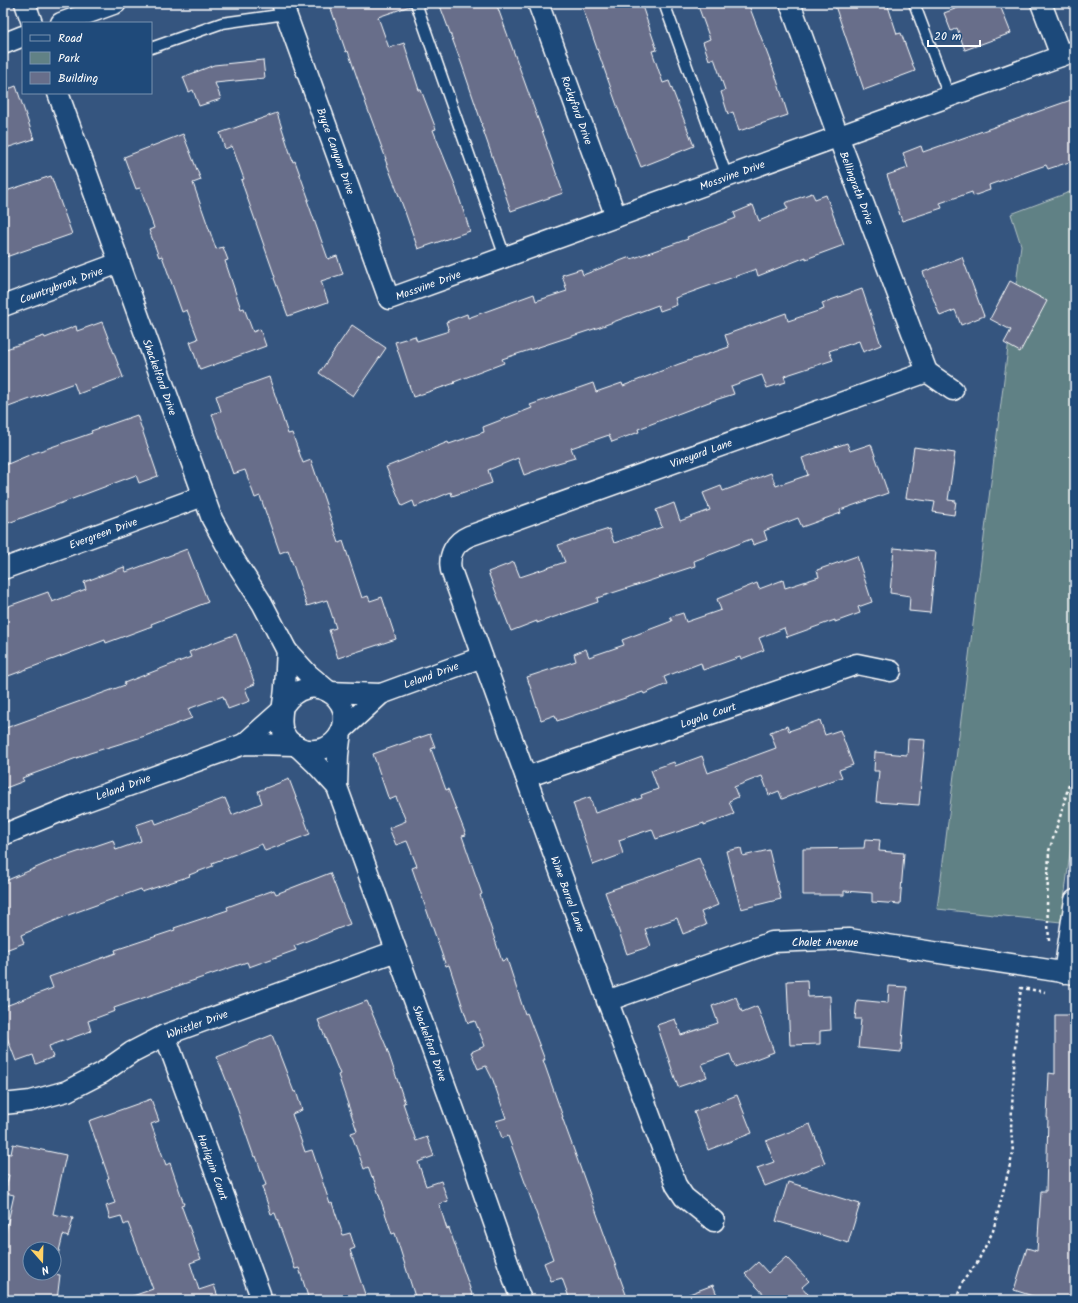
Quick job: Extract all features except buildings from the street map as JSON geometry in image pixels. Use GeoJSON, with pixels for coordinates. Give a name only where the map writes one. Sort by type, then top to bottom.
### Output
{"type":"FeatureCollection","features":[{"type":"Feature","properties":{"kind":"street"},"geometry":{"type":"LineString","coordinates":[[25,3],[32,22]]}},
{"type":"Feature","properties":{"kind":"street"},"geometry":{"type":"LineString","coordinates":[[63,22],[116,3]]}},
{"type":"Feature","properties":{"kind":"street","name":"Rockyford Drive"},"geometry":{"type":"LineString","coordinates":[[538,3],[616,217]]}},
{"type":"Feature","properties":{"kind":"street","name":"Bellingrath Drive"},"geometry":{"type":"LineString","coordinates":[[790,3],[838,136],[927,372]]}},
{"type":"Feature","properties":{"kind":"street"},"geometry":{"type":"LineString","coordinates":[[1041,3],[1068,53]]}},
{"type":"Feature","properties":{"kind":"street","name":"Bryce Canyon Drive"},"geometry":{"type":"LineString","coordinates":[[284,8],[390,299]]}},
{"type":"Feature","properties":{"kind":"street"},"geometry":{"type":"LineString","coordinates":[[3,44],[22,36]]}},
{"type":"Feature","properties":{"kind":"street","name":"Mossvine Drive"},"geometry":{"type":"LineString","coordinates":[[390,299],[1068,53]]}},
{"type":"Feature","properties":{"kind":"street","name":"Shackelford Drive"},"geometry":{"type":"LineString","coordinates":[[62,95],[119,264],[203,496],[223,540],[262,603],[287,651],[308,674],[328,691]]}},
{"type":"Feature","properties":{"kind":"street","name":"Countrybrook Drive"},"geometry":{"type":"LineString","coordinates":[[3,306],[119,264]]}},
{"type":"Feature","properties":{"kind":"street"},"geometry":{"type":"LineString","coordinates":[[927,372],[953,390]]}},
{"type":"Feature","properties":{"kind":"street","name":"Vineyard Lane"},"geometry":{"type":"LineString","coordinates":[[452,552],[458,542],[468,536],[927,372]]}},
{"type":"Feature","properties":{"kind":"street","name":"Evergreen Drive"},"geometry":{"type":"LineString","coordinates":[[3,569],[203,496]]}},
{"type":"Feature","properties":{"kind":"street","name":"Wine Barrel Lane"},"geometry":{"type":"LineString","coordinates":[[452,552],[450,562],[451,570],[607,1001],[676,1185],[684,1196],[714,1221]]}},
{"type":"Feature","properties":{"kind":"street"},"geometry":{"type":"LineString","coordinates":[[283,707],[291,696],[303,689],[317,688],[328,691],[338,700],[342,708],[344,718],[342,731],[332,744],[323,749],[308,750],[296,746],[286,737],[280,719],[283,707],[287,651]]}},
{"type":"Feature","properties":{"kind":"street","name":"Leland Drive"},"geometry":{"type":"LineString","coordinates":[[328,691],[381,694],[482,657]]}},
{"type":"Feature","properties":{"kind":"street","name":"Loyola Court"},"geometry":{"type":"LineString","coordinates":[[526,777],[857,664],[891,671]]}},
{"type":"Feature","properties":{"kind":"street","name":"Leland Drive"},"geometry":{"type":"LineString","coordinates":[[342,731],[381,694]]}},
{"type":"Feature","properties":{"kind":"street","name":"Leland Drive"},"geometry":{"type":"LineString","coordinates":[[244,744],[283,707]]}},
{"type":"Feature","properties":{"kind":"street","name":"Shackelford Drive"},"geometry":{"type":"LineString","coordinates":[[342,731],[338,756],[337,787],[521,1300]]}},
{"type":"Feature","properties":{"kind":"street","name":"Leland Drive"},"geometry":{"type":"LineString","coordinates":[[3,835],[72,806],[244,744],[296,746]]}},
{"type":"Feature","properties":{"kind":"street","name":"Shackelford Drive"},"geometry":{"type":"LineString","coordinates":[[296,746],[316,764],[337,787]]}},
{"type":"Feature","properties":{"kind":"street"},"geometry":{"type":"LineString","coordinates":[[1069,973],[1075,900]]}},
{"type":"Feature","properties":{"kind":"street","name":"Chalet Avenue"},"geometry":{"type":"LineString","coordinates":[[607,1001],[772,942],[849,939],[1069,973]]}},
{"type":"Feature","properties":{"kind":"street","name":"Whistler Drive"},"geometry":{"type":"LineString","coordinates":[[3,1104],[31,1101],[68,1091],[102,1073],[132,1052],[165,1035],[396,951]]}},
{"type":"Feature","properties":{"kind":"street","name":"Harliquin Court"},"geometry":{"type":"LineString","coordinates":[[165,1035],[261,1300]]}},
{"type":"Feature","properties":{"kind":"lane"},"geometry":{"type":"LineString","coordinates":[[416,3],[505,257]]}},
{"type":"Feature","properties":{"kind":"lane"},"geometry":{"type":"LineString","coordinates":[[664,3],[727,177]]}},
{"type":"Feature","properties":{"kind":"lane"},"geometry":{"type":"LineString","coordinates":[[914,3],[949,96]]}},
{"type":"Feature","properties":{"kind":"lane"},"geometry":{"type":"LineString","coordinates":[[152,48],[222,23],[284,8]]}},
{"type":"Feature","properties":{"kind":"path"},"geometry":{"type":"LineString","coordinates":[[1049,944],[1047,905],[1049,850],[1075,762]]}},
{"type":"Feature","properties":{"kind":"path"},"geometry":{"type":"LineString","coordinates":[[956,1300],[963,1281],[977,1262],[993,1231],[1013,1153],[1012,1128],[1015,1036],[1021,988],[1045,992]]}},
{"type":"Feature","properties":{"kind":"green space"},"geometry":{"type":"Polygon","coordinates":[[[1075,190],[1075,815],[1061,922],[937,909],[1021,245],[1011,214],[1075,190]]]}}]}
